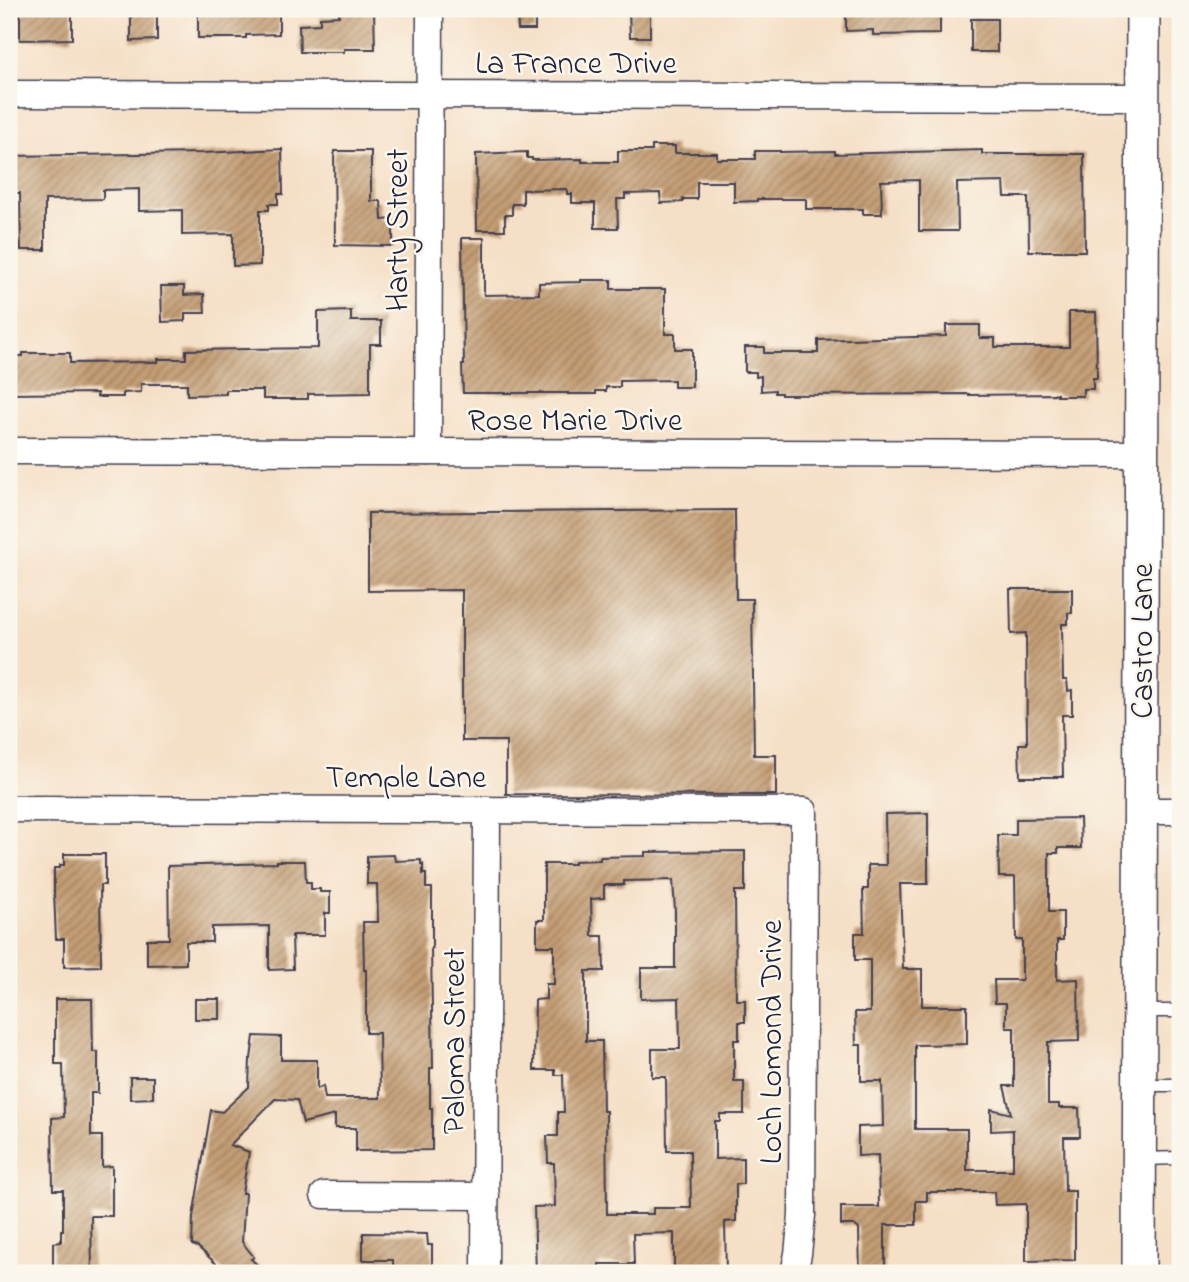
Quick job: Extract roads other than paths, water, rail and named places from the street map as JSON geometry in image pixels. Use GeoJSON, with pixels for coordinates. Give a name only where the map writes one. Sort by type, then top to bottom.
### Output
{"type":"FeatureCollection","features":[{"type":"Feature","properties":{"kind":"street","name":"Harty Street"},"geometry":{"type":"LineString","coordinates":[[428,452],[430,9]]}},
{"type":"Feature","properties":{"kind":"street","name":"Castro Lane"},"geometry":{"type":"LineString","coordinates":[[1139,1273],[1143,9]]}},
{"type":"Feature","properties":{"kind":"street","name":"La France Drive"},"geometry":{"type":"LineString","coordinates":[[9,94],[1143,97]]}},
{"type":"Feature","properties":{"kind":"street","name":"Rose Marie Drive"},"geometry":{"type":"LineString","coordinates":[[9,451],[1142,454]]}},
{"type":"Feature","properties":{"kind":"street","name":"Temple Lane"},"geometry":{"type":"LineString","coordinates":[[9,809],[804,811]]}},
{"type":"Feature","properties":{"kind":"street","name":"Paloma Street"},"geometry":{"type":"LineString","coordinates":[[485,1273],[487,810]]}},
{"type":"Feature","properties":{"kind":"street","name":"Loch Lomond Drive"},"geometry":{"type":"LineString","coordinates":[[794,1273],[802,1215],[804,811]]}},
{"type":"Feature","properties":{"kind":"street"},"geometry":{"type":"LineString","coordinates":[[1140,811],[1180,811]]}},
{"type":"Feature","properties":{"kind":"street"},"geometry":{"type":"LineString","coordinates":[[324,1195],[486,1195]]}},
{"type":"Feature","properties":{"kind":"lane"},"geometry":{"type":"LineString","coordinates":[[1140,1011],[1180,1011]]}},
{"type":"Feature","properties":{"kind":"lane"},"geometry":{"type":"LineString","coordinates":[[1140,1085],[1180,1085]]}},
{"type":"Feature","properties":{"kind":"lane"},"geometry":{"type":"LineString","coordinates":[[1139,1159],[1180,1158]]}}]}
